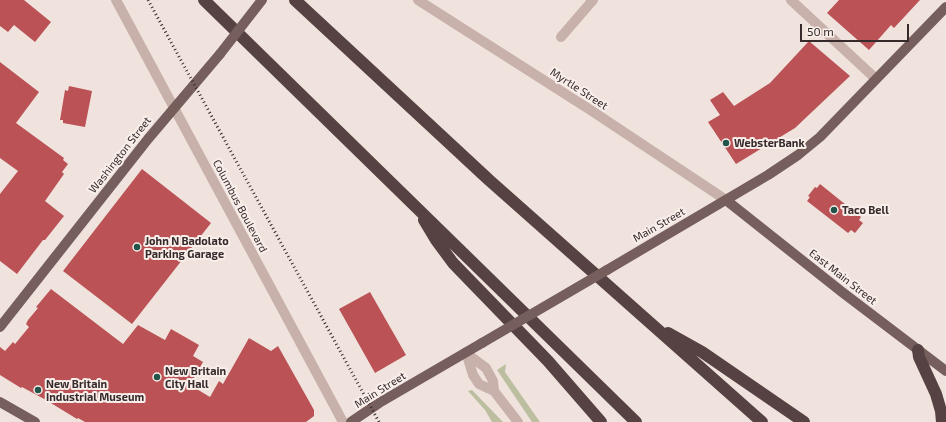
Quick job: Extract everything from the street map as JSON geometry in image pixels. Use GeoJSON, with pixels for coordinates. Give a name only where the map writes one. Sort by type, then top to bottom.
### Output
{"type":"FeatureCollection","features":[{"type":"Feature","properties":{"kind":"highway"},"geometry":{"type":"LineString","coordinates":[[204,0],[636,422]]}},
{"type":"Feature","properties":{"kind":"highway"},"geometry":{"type":"LineString","coordinates":[[295,0],[489,180],[762,422]]}},
{"type":"Feature","properties":{"kind":"highway"},"geometry":{"type":"LineString","coordinates":[[417,208],[436,240],[453,263],[548,361],[601,422]]}},
{"type":"Feature","properties":{"kind":"highway"},"geometry":{"type":"LineString","coordinates":[[656,328],[679,338],[702,352],[804,422]]}},
{"type":"Feature","properties":{"kind":"highway"},"geometry":{"type":"LineString","coordinates":[[918,350],[942,411],[942,422]]}},
{"type":"Feature","properties":{"kind":"main road","name":"Washington Street"},"geometry":{"type":"LineString","coordinates":[[0,327],[148,139],[220,54],[262,0]]}},
{"type":"Feature","properties":{"kind":"main road","name":"Main Street"},"geometry":{"type":"LineString","coordinates":[[351,422],[466,352],[790,161],[806,149],[946,7]]}},
{"type":"Feature","properties":{"kind":"main road","name":"East Main Street"},"geometry":{"type":"LineString","coordinates":[[726,200],[842,292],[946,371]]}},
{"type":"Feature","properties":{"kind":"main road"},"geometry":{"type":"LineString","coordinates":[[0,402],[35,422]]}},
{"type":"Feature","properties":{"kind":"street","name":"Columbus Boulevard"},"geometry":{"type":"LineString","coordinates":[[116,0],[343,422]]}},
{"type":"Feature","properties":{"kind":"street","name":"Myrtle Street"},"geometry":{"type":"LineString","coordinates":[[418,0],[592,111],[726,200]]}},
{"type":"Feature","properties":{"kind":"street"},"geometry":{"type":"LineString","coordinates":[[561,37],[593,0]]}},
{"type":"Feature","properties":{"kind":"street"},"geometry":{"type":"LineString","coordinates":[[797,2],[876,79]]}},
{"type":"Feature","properties":{"kind":"street"},"geometry":{"type":"LineString","coordinates":[[466,352],[473,375],[479,384],[494,391],[518,422]]}},
{"type":"Feature","properties":{"kind":"street"},"geometry":{"type":"LineString","coordinates":[[466,352],[486,368],[493,381],[494,391]]}},
{"type":"Feature","properties":{"kind":"green space"},"geometry":{"type":"Polygon","coordinates":[[[506,364],[505,372],[540,422],[532,422],[497,370],[506,364]]]}},
{"type":"Feature","properties":{"kind":"green space"},"geometry":{"type":"Polygon","coordinates":[[[472,390],[503,422],[492,422],[485,410],[468,391],[472,390]]]}},
{"type":"Feature","properties":{"kind":"building"},"geometry":{"type":"Polygon","coordinates":[[[0,0],[24,0],[51,22],[35,42],[14,25],[8,32],[0,26],[0,0]]]}},
{"type":"Feature","properties":{"kind":"building"},"geometry":{"type":"Polygon","coordinates":[[[839,0],[920,0],[894,28],[891,25],[869,50],[827,13],[839,0]]]}},
{"type":"Feature","properties":{"kind":"building"},"geometry":{"type":"Polygon","coordinates":[[[809,41],[850,76],[795,128],[736,164],[708,122],[720,115],[710,100],[723,92],[734,106],[770,83],[809,41]]]}},
{"type":"Feature","properties":{"kind":"building"},"geometry":{"type":"Polygon","coordinates":[[[0,62],[39,92],[16,123],[64,158],[63,160],[68,164],[62,172],[64,174],[45,201],[64,216],[45,240],[43,240],[17,274],[0,261],[0,194],[18,171],[0,158],[0,62]]]}},
{"type":"Feature","properties":{"kind":"building"},"geometry":{"type":"Polygon","coordinates":[[[69,86],[92,91],[85,127],[63,123],[63,120],[60,120],[65,90],[68,91],[69,86]]]}},
{"type":"Feature","properties":{"kind":"building","name":"John N Badolato Parking Garage"},"geometry":{"type":"Polygon","coordinates":[[[142,169],[211,223],[132,324],[63,271],[142,169]]]}},
{"type":"Feature","properties":{"kind":"building","name":"Taco Bell"},"geometry":{"type":"Polygon","coordinates":[[[820,184],[861,217],[859,220],[863,223],[855,233],[851,230],[848,233],[807,201],[810,197],[808,196],[815,187],[817,188],[820,184]]]}},
{"type":"Feature","properties":{"kind":"building"},"geometry":{"type":"Polygon","coordinates":[[[51,289],[123,344],[138,325],[165,340],[171,329],[199,345],[193,356],[203,362],[190,385],[210,397],[219,381],[223,384],[249,338],[271,351],[278,346],[314,410],[314,416],[306,422],[85,422],[78,418],[77,419],[0,375],[0,347],[5,351],[13,342],[15,344],[29,327],[26,324],[38,308],[36,307],[51,289]]]}},
{"type":"Feature","properties":{"kind":"building"},"geometry":{"type":"Polygon","coordinates":[[[370,292],[406,355],[375,373],[339,309],[370,292]]]}},
{"type":"Feature","properties":{"kind":"railway"},"geometry":{"type":"LineString","coordinates":[[148,0],[379,422]]}},
{"type":"Feature","properties":{"kind":"place","name":"WebsterBank"},"geometry":{"type":"Point","coordinates":[726,143]}},
{"type":"Feature","properties":{"kind":"place","name":"Taco Bell"},"geometry":{"type":"Point","coordinates":[834,210]}},
{"type":"Feature","properties":{"kind":"place","name":"John N Badolato Parking Garage"},"geometry":{"type":"Point","coordinates":[137,247]}},
{"type":"Feature","properties":{"kind":"place","name":"New Britain City Hall"},"geometry":{"type":"Point","coordinates":[157,377]}},
{"type":"Feature","properties":{"kind":"place","name":"New Britain Industrial Museum"},"geometry":{"type":"Point","coordinates":[38,390]}}]}
